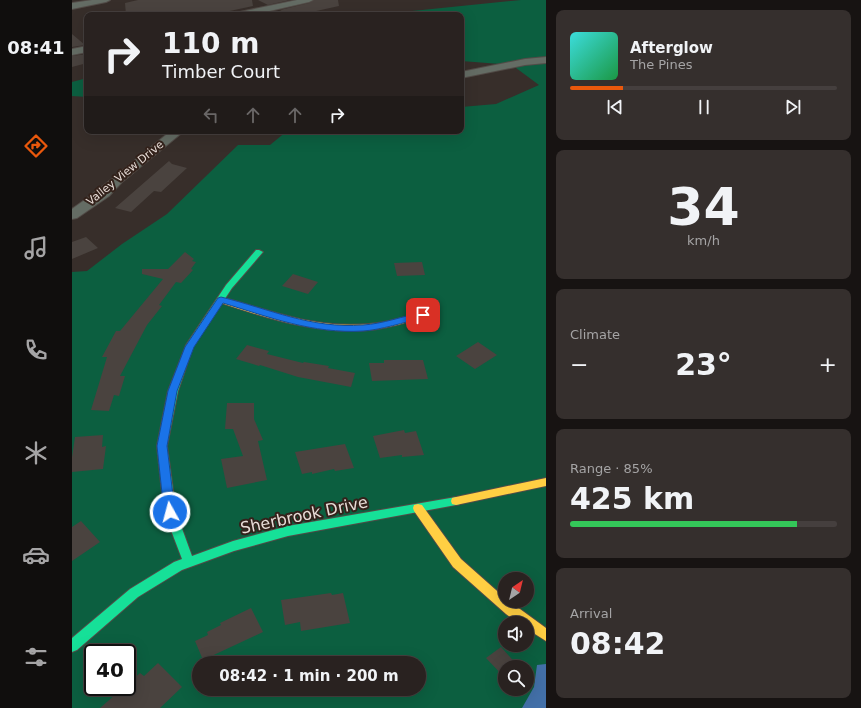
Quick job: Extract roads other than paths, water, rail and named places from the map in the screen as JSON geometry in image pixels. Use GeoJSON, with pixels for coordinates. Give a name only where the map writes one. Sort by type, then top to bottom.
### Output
{"type":"FeatureCollection","features":[{"type":"Feature","properties":{"kind":"street"},"geometry":{"type":"LineString","coordinates":[[72,6],[106,0]]}},
{"type":"Feature","properties":{"kind":"street"},"geometry":{"type":"LineString","coordinates":[[254,12],[309,0]]}},
{"type":"Feature","properties":{"kind":"street"},"geometry":{"type":"LineString","coordinates":[[72,52],[84,50]]}},
{"type":"Feature","properties":{"kind":"street"},"geometry":{"type":"LineString","coordinates":[[464,74],[525,62],[546,60]]}},
{"type":"Feature","properties":{"kind":"street","name":"Valley View Drive"},"geometry":{"type":"LineString","coordinates":[[72,215],[104,193],[118,179],[174,134]]}},
{"type":"Feature","properties":{"kind":"street"},"geometry":{"type":"LineString","coordinates":[[189,562],[170,512],[162,446],[173,391],[189,347],[229,287],[259,252]]}},
{"type":"Feature","properties":{"kind":"street"},"geometry":{"type":"LineString","coordinates":[[221,300],[322,328],[364,328],[423,315]]}},
{"type":"Feature","properties":{"kind":"street","name":"Sherbrook Drive"},"geometry":{"type":"LineString","coordinates":[[72,646],[134,593],[178,566],[233,546],[288,531],[470,499],[546,482]]}},
{"type":"Feature","properties":{"kind":"street"},"geometry":{"type":"LineString","coordinates":[[418,508],[457,563],[510,610],[546,635]]}},
{"type":"Feature","properties":{"kind":"water"},"geometry":{"type":"Polygon","coordinates":[[[546,664],[546,708],[522,708],[529,696],[534,696],[537,665],[546,664]]]}}]}
